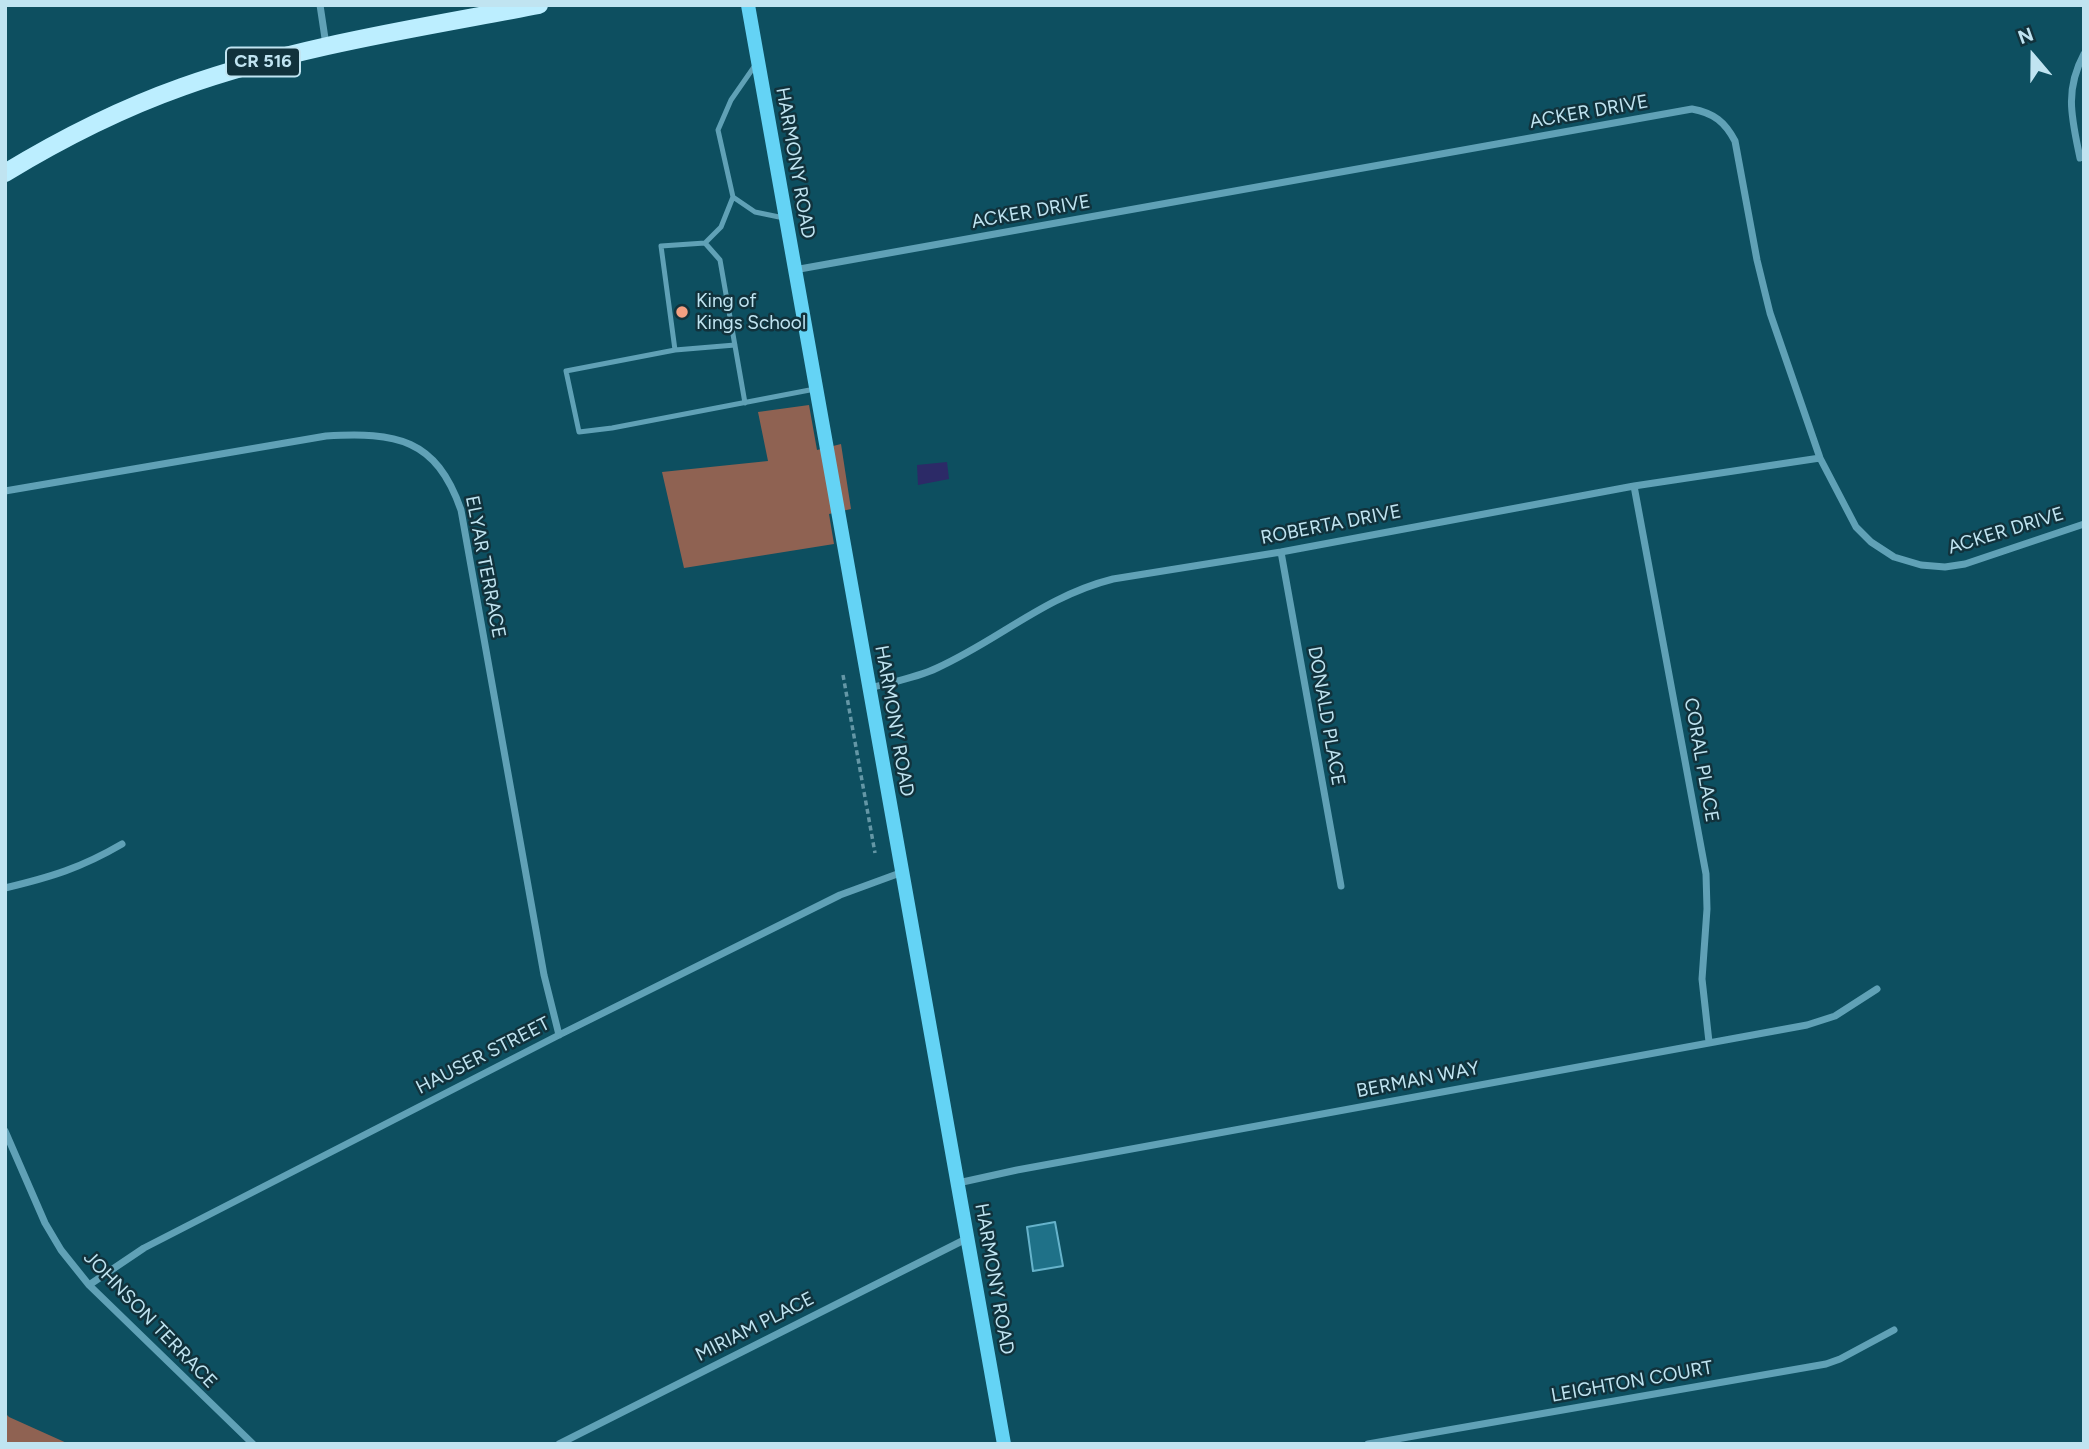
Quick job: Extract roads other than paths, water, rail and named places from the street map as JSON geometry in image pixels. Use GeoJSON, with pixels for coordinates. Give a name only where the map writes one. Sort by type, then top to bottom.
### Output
{"type":"FeatureCollection","features":[{"type":"Feature","properties":{"kind":"main road","name":"CR 516"},"geometry":{"type":"LineString","coordinates":[[5,173],[74,135],[143,102],[238,69],[326,46],[539,5]]}},
{"type":"Feature","properties":{"kind":"street"},"geometry":{"type":"LineString","coordinates":[[320,5],[326,46]]}},
{"type":"Feature","properties":{"kind":"street","name":"HARMONY ROAD"},"geometry":{"type":"LineString","coordinates":[[748,5],[793,270],[1004,1444]]}},
{"type":"Feature","properties":{"kind":"street"},"geometry":{"type":"LineString","coordinates":[[2080,158],[2070,106],[2073,81],[2084,54]]}},
{"type":"Feature","properties":{"kind":"street","name":"ACKER DRIVE"},"geometry":{"type":"LineString","coordinates":[[793,270],[1692,109],[1708,112],[1720,119],[1735,141],[1757,260],[1770,313],[1820,458],[1856,527],[1885,552],[1921,565],[1945,566],[1965,564],[2084,524]]}},
{"type":"Feature","properties":{"kind":"street","name":"ELYAR TERRACE"},"geometry":{"type":"LineString","coordinates":[[5,491],[326,436],[380,436],[410,444],[441,466],[453,486],[461,510],[544,975],[559,1035]]}},
{"type":"Feature","properties":{"kind":"street","name":"ROBERTA DRIVE"},"geometry":{"type":"LineString","coordinates":[[869,689],[936,668],[1051,602],[1089,585],[1281,552],[1634,485],[1820,458]]}},
{"type":"Feature","properties":{"kind":"street","name":"CORAL PLACE"},"geometry":{"type":"LineString","coordinates":[[1634,485],[1706,874],[1707,909],[1702,979],[1709,1042]]}},
{"type":"Feature","properties":{"kind":"street","name":"DONALD PLACE"},"geometry":{"type":"LineString","coordinates":[[1281,552],[1341,886]]}},
{"type":"Feature","properties":{"kind":"street"},"geometry":{"type":"LineString","coordinates":[[5,888],[57,876],[90,863],[122,844]]}},
{"type":"Feature","properties":{"kind":"street","name":"HAUSER STREET"},"geometry":{"type":"LineString","coordinates":[[89,1285],[144,1248],[559,1035],[840,895],[901,873]]}},
{"type":"Feature","properties":{"kind":"street","name":"BERMAN WAY"},"geometry":{"type":"LineString","coordinates":[[957,1184],[1821,1022],[1877,989]]}},
{"type":"Feature","properties":{"kind":"street","name":"JOHNSON TERRACE"},"geometry":{"type":"LineString","coordinates":[[5,1130],[45,1223],[61,1250],[89,1285],[253,1444]]}},
{"type":"Feature","properties":{"kind":"street","name":"MIRIAM PLACE"},"geometry":{"type":"LineString","coordinates":[[559,1444],[967,1239]]}},
{"type":"Feature","properties":{"kind":"street","name":"LEIGHTON COURT"},"geometry":{"type":"LineString","coordinates":[[1368,1444],[1826,1364],[1894,1330]]}},
{"type":"Feature","properties":{"kind":"lane"},"geometry":{"type":"LineString","coordinates":[[675,350],[661,246],[705,243],[720,227],[733,197],[718,130],[731,100],[758,61]]}},
{"type":"Feature","properties":{"kind":"lane"},"geometry":{"type":"LineString","coordinates":[[733,197],[755,212],[785,218]]}},
{"type":"Feature","properties":{"kind":"lane"},"geometry":{"type":"LineString","coordinates":[[705,243],[720,260],[745,402]]}},
{"type":"Feature","properties":{"kind":"lane"},"geometry":{"type":"LineString","coordinates":[[735,345],[675,350],[566,371],[579,432],[816,389]]}},
{"type":"Feature","properties":{"kind":"place","name":"King of Kings School"},"geometry":{"type":"Point","coordinates":[682,312]}}]}
